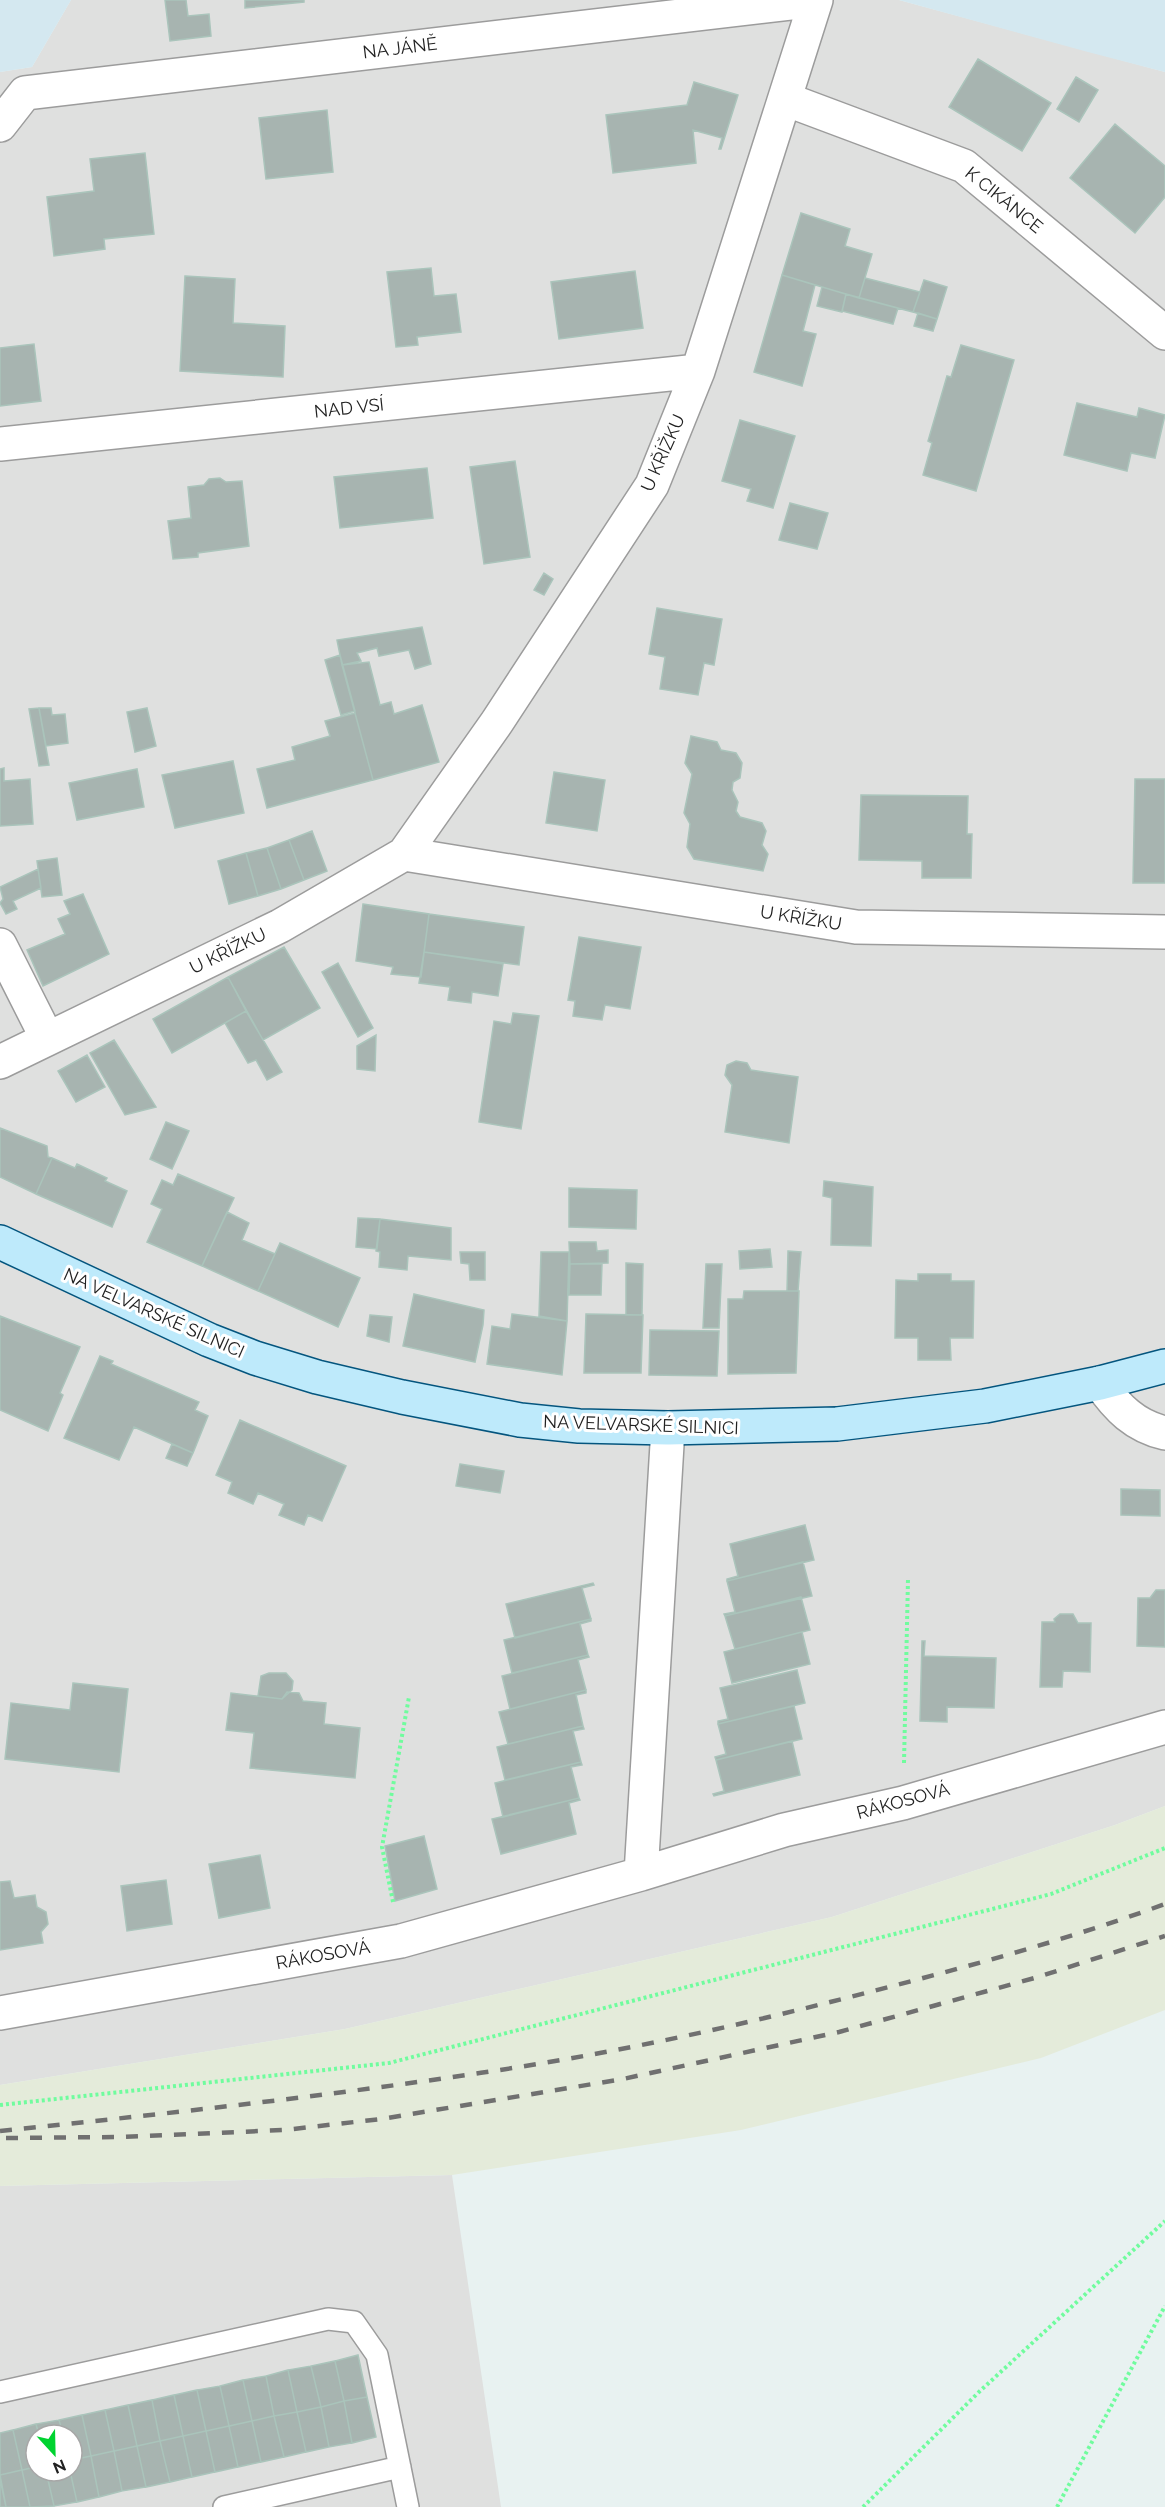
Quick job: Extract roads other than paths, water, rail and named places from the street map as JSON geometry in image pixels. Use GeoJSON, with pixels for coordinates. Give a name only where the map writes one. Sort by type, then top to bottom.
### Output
{"type":"FeatureCollection","features":[{"type":"Feature","properties":{"kind":"main road","name":"NA VELVARSKÉ SILNICI"},"geometry":{"type":"LineString","coordinates":[[0,1242],[209,1340],[317,1377],[432,1404],[520,1420],[579,1426],[668,1428],[757,1428],[880,1420],[985,1406],[1100,1383],[1165,1366]]}},
{"type":"Feature","properties":{"kind":"street","name":"U KŘÍŽKU"},"geometry":{"type":"LineString","coordinates":[[0,1062],[280,926],[404,854],[497,722],[652,485],[698,371],[816,0]]}},
{"type":"Feature","properties":{"kind":"street","name":"NA JÁNĚ"},"geometry":{"type":"LineString","coordinates":[[0,124],[25,93],[816,0]]}},
{"type":"Feature","properties":{"kind":"street","name":"K CIKÁNCE"},"geometry":{"type":"LineString","coordinates":[[784,99],[964,166],[1165,333]]}},
{"type":"Feature","properties":{"kind":"street","name":"NAD VSÍ"},"geometry":{"type":"LineString","coordinates":[[0,444],[698,371]]}},
{"type":"Feature","properties":{"kind":"street","name":"U KŘÍŽKU"},"geometry":{"type":"LineString","coordinates":[[404,854],[856,927],[1165,932]]}},
{"type":"Feature","properties":{"kind":"street"},"geometry":{"type":"LineString","coordinates":[[0,945],[47,1038]]}},
{"type":"Feature","properties":{"kind":"street"},"geometry":{"type":"LineString","coordinates":[[1100,1383],[1121,1411],[1147,1428],[1165,1433]]}},
{"type":"Feature","properties":{"kind":"street"},"geometry":{"type":"LineString","coordinates":[[641,1874],[668,1428]]}},
{"type":"Feature","properties":{"kind":"street","name":"RÁKOSOVÁ"},"geometry":{"type":"LineString","coordinates":[[0,2013],[401,1941],[641,1874],[784,1830],[903,1803],[1165,1727]]}},
{"type":"Feature","properties":{"kind":"lane"},"geometry":{"type":"LineString","coordinates":[[0,2392],[328,2319],[354,2322],[377,2355],[408,2507]]}},
{"type":"Feature","properties":{"kind":"lane"},"geometry":{"type":"LineString","coordinates":[[224,2507],[400,2467]]}},
{"type":"Feature","properties":{"kind":"railway"},"geometry":{"type":"LineString","coordinates":[[0,2131],[370,2089],[636,2046],[778,2015],[946,1972],[1056,1940],[1165,1904]]}},
{"type":"Feature","properties":{"kind":"railway"},"geometry":{"type":"LineString","coordinates":[[6,2138],[120,2137],[284,2130],[381,2119],[623,2079],[839,2032],[1038,1977],[1165,1936]]}}]}
